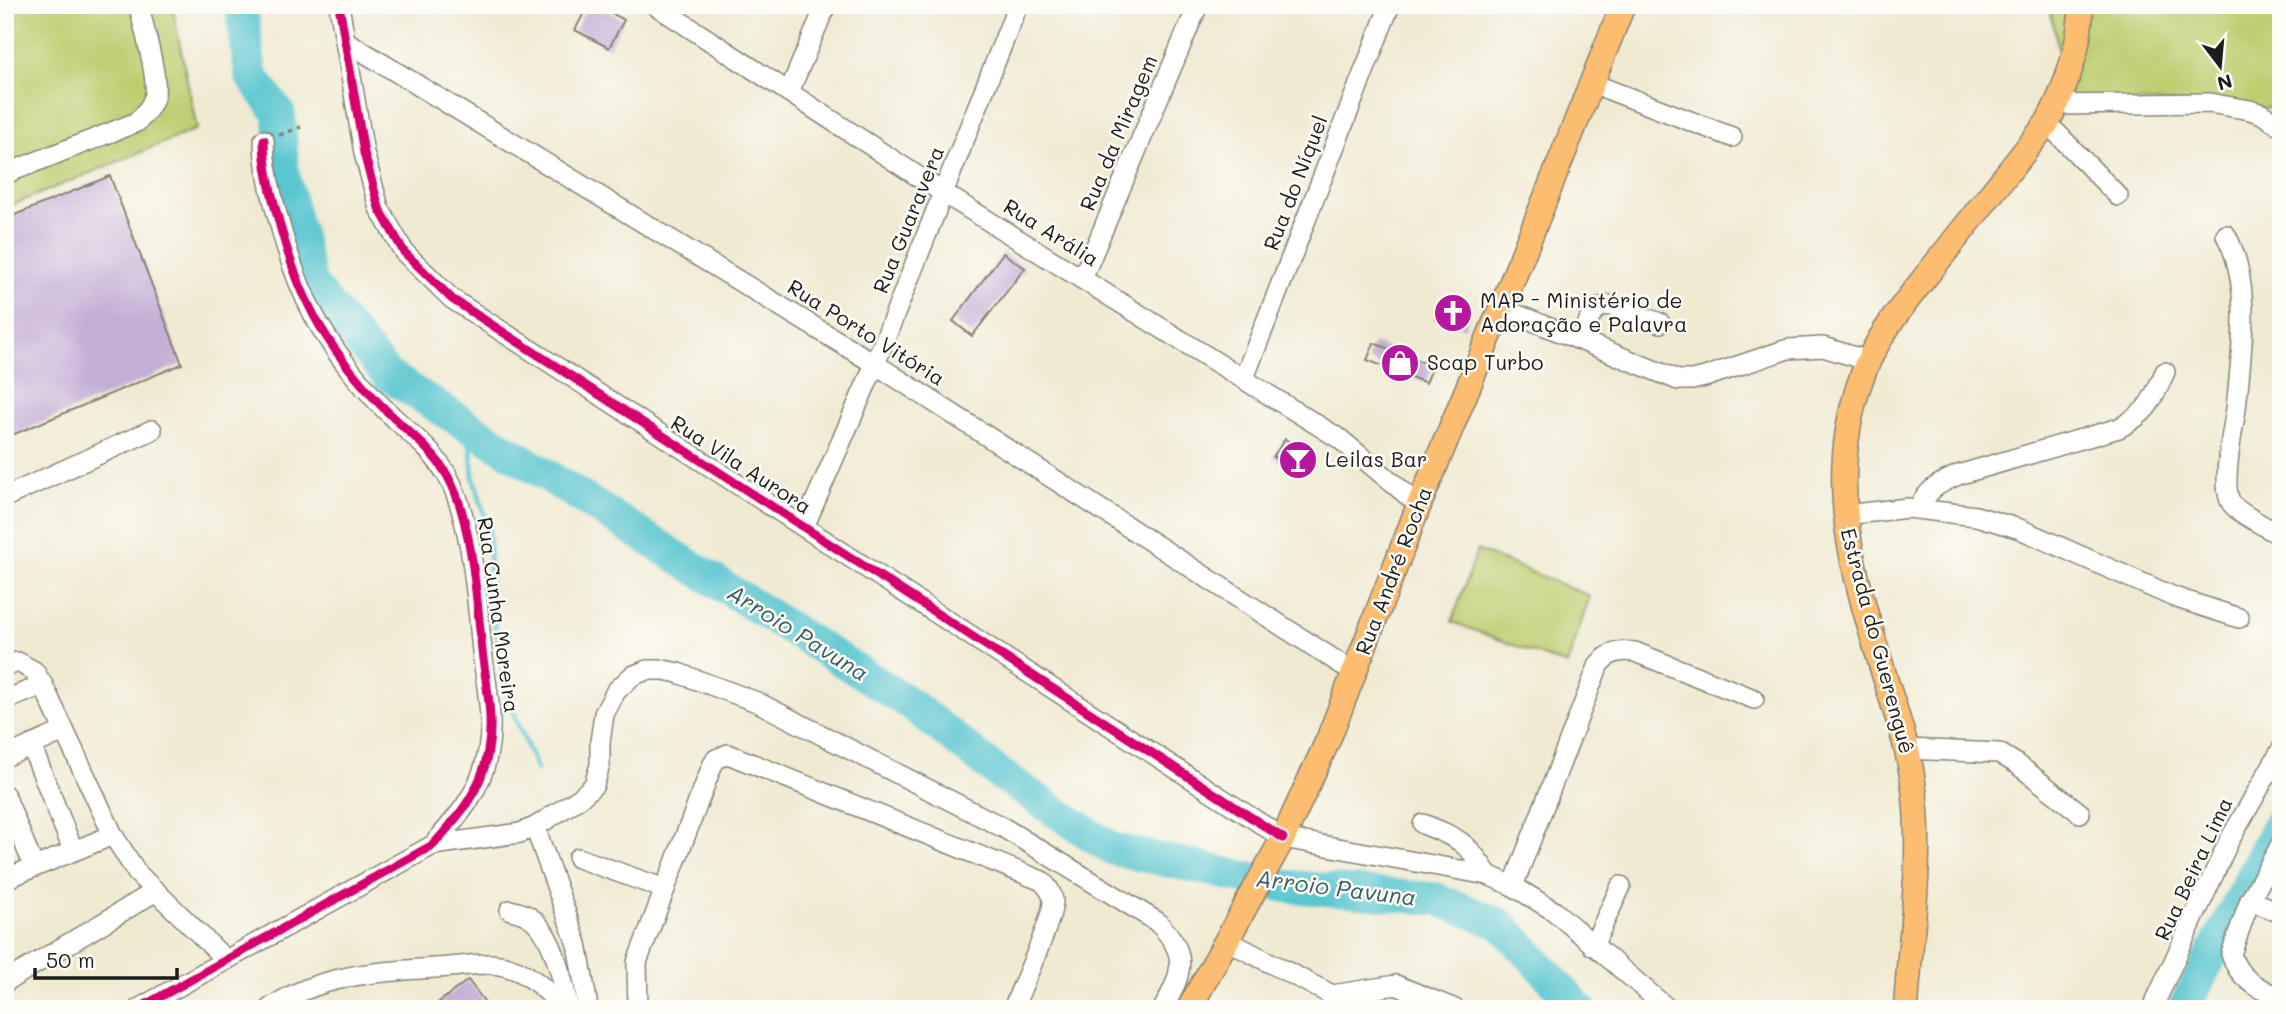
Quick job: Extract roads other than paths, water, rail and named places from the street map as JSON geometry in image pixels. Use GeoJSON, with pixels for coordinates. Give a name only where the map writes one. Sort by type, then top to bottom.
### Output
{"type":"FeatureCollection","features":[{"type":"Feature","properties":{"kind":"main road","name":"Rua André Rocha"},"geometry":{"type":"LineString","coordinates":[[1189,1009],[1280,841],[1356,673],[1419,505],[1623,5]]}},
{"type":"Feature","properties":{"kind":"main road","name":"Estrada do Guerenguê"},"geometry":{"type":"LineString","coordinates":[[1906,1009],[1916,808],[1907,749],[1866,616],[1853,563],[1844,515],[1843,473],[1846,443],[1861,379],[1887,329],[2052,114],[2078,37],[2081,5]]}},
{"type":"Feature","properties":{"kind":"street"},"geometry":{"type":"LineString","coordinates":[[5,174],[137,121],[145,115],[155,94],[139,5]]}},
{"type":"Feature","properties":{"kind":"street","name":"Rua Vila Aurora"},"geometry":{"type":"LineString","coordinates":[[338,5],[347,43],[364,153],[379,208],[404,252],[452,299],[1280,841]]}},
{"type":"Feature","properties":{"kind":"street","name":"Rua Arália"},"geometry":{"type":"LineString","coordinates":[[655,5],[945,194],[1340,439],[1419,505]]}},
{"type":"Feature","properties":{"kind":"street"},"geometry":{"type":"LineString","coordinates":[[789,92],[826,5]]}},
{"type":"Feature","properties":{"kind":"street","name":"Rua Guaravera"},"geometry":{"type":"LineString","coordinates":[[804,527],[945,194],[1018,5]]}},
{"type":"Feature","properties":{"kind":"street","name":"Rua da Miragem"},"geometry":{"type":"LineString","coordinates":[[1082,279],[1198,5]]}},
{"type":"Feature","properties":{"kind":"street","name":"Rua do Níquel"},"geometry":{"type":"LineString","coordinates":[[1244,378],[1390,5]]}},
{"type":"Feature","properties":{"kind":"street","name":"Rua Porto Vitória"},"geometry":{"type":"LineString","coordinates":[[347,43],[875,364],[1356,673]]}},
{"type":"Feature","properties":{"kind":"street"},"geometry":{"type":"LineString","coordinates":[[1591,83],[1732,137]]}},
{"type":"Feature","properties":{"kind":"street"},"geometry":{"type":"LineString","coordinates":[[2052,114],[2209,103],[2262,114],[2281,127]]}},
{"type":"Feature","properties":{"kind":"street"},"geometry":{"type":"LineString","coordinates":[[2052,114],[2118,196]]}},
{"type":"Feature","properties":{"kind":"street","name":"Rua Cunha Moreira"},"geometry":{"type":"LineString","coordinates":[[138,1009],[433,845],[462,813],[479,785],[488,752],[490,720],[481,637],[473,568],[461,512],[446,473],[376,401],[340,359],[316,321],[291,266],[268,178],[264,140]]}},
{"type":"Feature","properties":{"kind":"street"},"geometry":{"type":"LineString","coordinates":[[2226,235],[2236,253],[2242,306],[2228,494],[2232,505],[2281,536]]}},
{"type":"Feature","properties":{"kind":"street"},"geometry":{"type":"LineString","coordinates":[[1582,340],[1594,311],[1600,306],[1609,305],[1660,323]]}},
{"type":"Feature","properties":{"kind":"street"},"geometry":{"type":"LineString","coordinates":[[1501,308],[1678,380],[1704,377],[1788,349],[1822,347],[1869,361]]}},
{"type":"Feature","properties":{"kind":"street"},"geometry":{"type":"LineString","coordinates":[[1918,509],[1926,494],[1937,484],[1958,475],[2127,424],[2145,412],[2165,372]]}},
{"type":"Feature","properties":{"kind":"street"},"geometry":{"type":"LineString","coordinates":[[5,497],[152,430]]}},
{"type":"Feature","properties":{"kind":"street"},"geometry":{"type":"LineString","coordinates":[[1844,515],[1918,509],[1976,516],[2020,529],[2174,597],[2239,618]]}},
{"type":"Feature","properties":{"kind":"street"},"geometry":{"type":"LineString","coordinates":[[1513,886],[1599,664],[1605,657],[1622,650],[1635,652],[1754,699]]}},
{"type":"Feature","properties":{"kind":"street"},"geometry":{"type":"LineString","coordinates":[[5,666],[19,662],[27,666],[43,685],[113,835],[137,873],[226,960]]}},
{"type":"Feature","properties":{"kind":"street"},"geometry":{"type":"LineString","coordinates":[[433,845],[505,836],[535,827],[580,798],[594,785],[600,765],[604,714],[616,691],[632,677],[648,670],[678,673],[757,702],[1004,828],[1156,921],[1169,934],[1180,961],[1178,981],[1163,1009]]}},
{"type":"Feature","properties":{"kind":"street"},"geometry":{"type":"LineString","coordinates":[[5,700],[43,685]]}},
{"type":"Feature","properties":{"kind":"street"},"geometry":{"type":"LineString","coordinates":[[5,757],[64,731]]}},
{"type":"Feature","properties":{"kind":"street"},"geometry":{"type":"LineString","coordinates":[[31,745],[73,850]]}},
{"type":"Feature","properties":{"kind":"street"},"geometry":{"type":"LineString","coordinates":[[1907,749],[1999,753],[2080,813]]}},
{"type":"Feature","properties":{"kind":"street","name":"Rua Beira Lima"},"geometry":{"type":"LineString","coordinates":[[2152,1009],[2229,841],[2281,750]]}},
{"type":"Feature","properties":{"kind":"street"},"geometry":{"type":"LineString","coordinates":[[638,1009],[637,962],[716,758],[722,755],[736,756],[1042,881],[1053,901],[1013,1009]]}},
{"type":"Feature","properties":{"kind":"street"},"geometry":{"type":"LineString","coordinates":[[5,795],[34,867]]}},
{"type":"Feature","properties":{"kind":"street"},"geometry":{"type":"LineString","coordinates":[[1423,824],[1461,841],[1470,848],[1488,876]]}},
{"type":"Feature","properties":{"kind":"street"},"geometry":{"type":"LineString","coordinates":[[535,827],[577,944],[586,1009]]}},
{"type":"Feature","properties":{"kind":"street"},"geometry":{"type":"LineString","coordinates":[[5,876],[113,835]]}},
{"type":"Feature","properties":{"kind":"street"},"geometry":{"type":"LineString","coordinates":[[1280,841],[1488,876],[1513,886],[1554,911],[1668,1009]]}},
{"type":"Feature","properties":{"kind":"street"},"geometry":{"type":"LineString","coordinates":[[2281,844],[2250,900],[2231,954],[2239,973],[2245,979],[2281,999]]}},
{"type":"Feature","properties":{"kind":"street"},"geometry":{"type":"LineString","coordinates":[[578,858],[665,890]]}},
{"type":"Feature","properties":{"kind":"street"},"geometry":{"type":"LineString","coordinates":[[1593,946],[1621,886]]}},
{"type":"Feature","properties":{"kind":"street"},"geometry":{"type":"LineString","coordinates":[[5,982],[156,891]]}},
{"type":"Feature","properties":{"kind":"street"},"geometry":{"type":"LineString","coordinates":[[2250,900],[2281,913]]}},
{"type":"Feature","properties":{"kind":"street"},"geometry":{"type":"LineString","coordinates":[[510,910],[527,915],[537,923],[547,940],[558,967],[566,1009]]}},
{"type":"Feature","properties":{"kind":"street"},"geometry":{"type":"LineString","coordinates":[[1226,940],[1332,995],[1396,985],[1455,1009]]}},
{"type":"Feature","properties":{"kind":"street"},"geometry":{"type":"LineString","coordinates":[[269,1009],[301,992],[330,981],[391,971],[498,964],[528,975],[566,1009]]}},
{"type":"Feature","properties":{"kind":"waterway","name":"Arroio Pavuna"},"geometry":{"type":"LineString","coordinates":[[241,5],[251,76],[279,113],[283,173],[311,284],[387,375],[909,703],[1001,775],[1112,849],[1285,886],[1437,899],[1501,924],[1580,1009]]}},
{"type":"Feature","properties":{"kind":"waterway"},"geometry":{"type":"LineString","coordinates":[[469,426],[473,476],[489,530],[490,593],[501,666],[509,702],[537,770]]}},
{"type":"Feature","properties":{"kind":"waterway","name":"Arroio Pavuna"},"geometry":{"type":"LineString","coordinates":[[2184,1009],[2281,819]]}},
{"type":"Feature","properties":{"kind":"place","name":"MAP - Ministério de Adoração e Palavra"},"geometry":{"type":"Point","coordinates":[1453,313]}},
{"type":"Feature","properties":{"kind":"place","name":"Scap Turbo"},"geometry":{"type":"Point","coordinates":[1400,363]}},
{"type":"Feature","properties":{"kind":"place","name":"Leilas Bar"},"geometry":{"type":"Point","coordinates":[1298,460]}}]}
